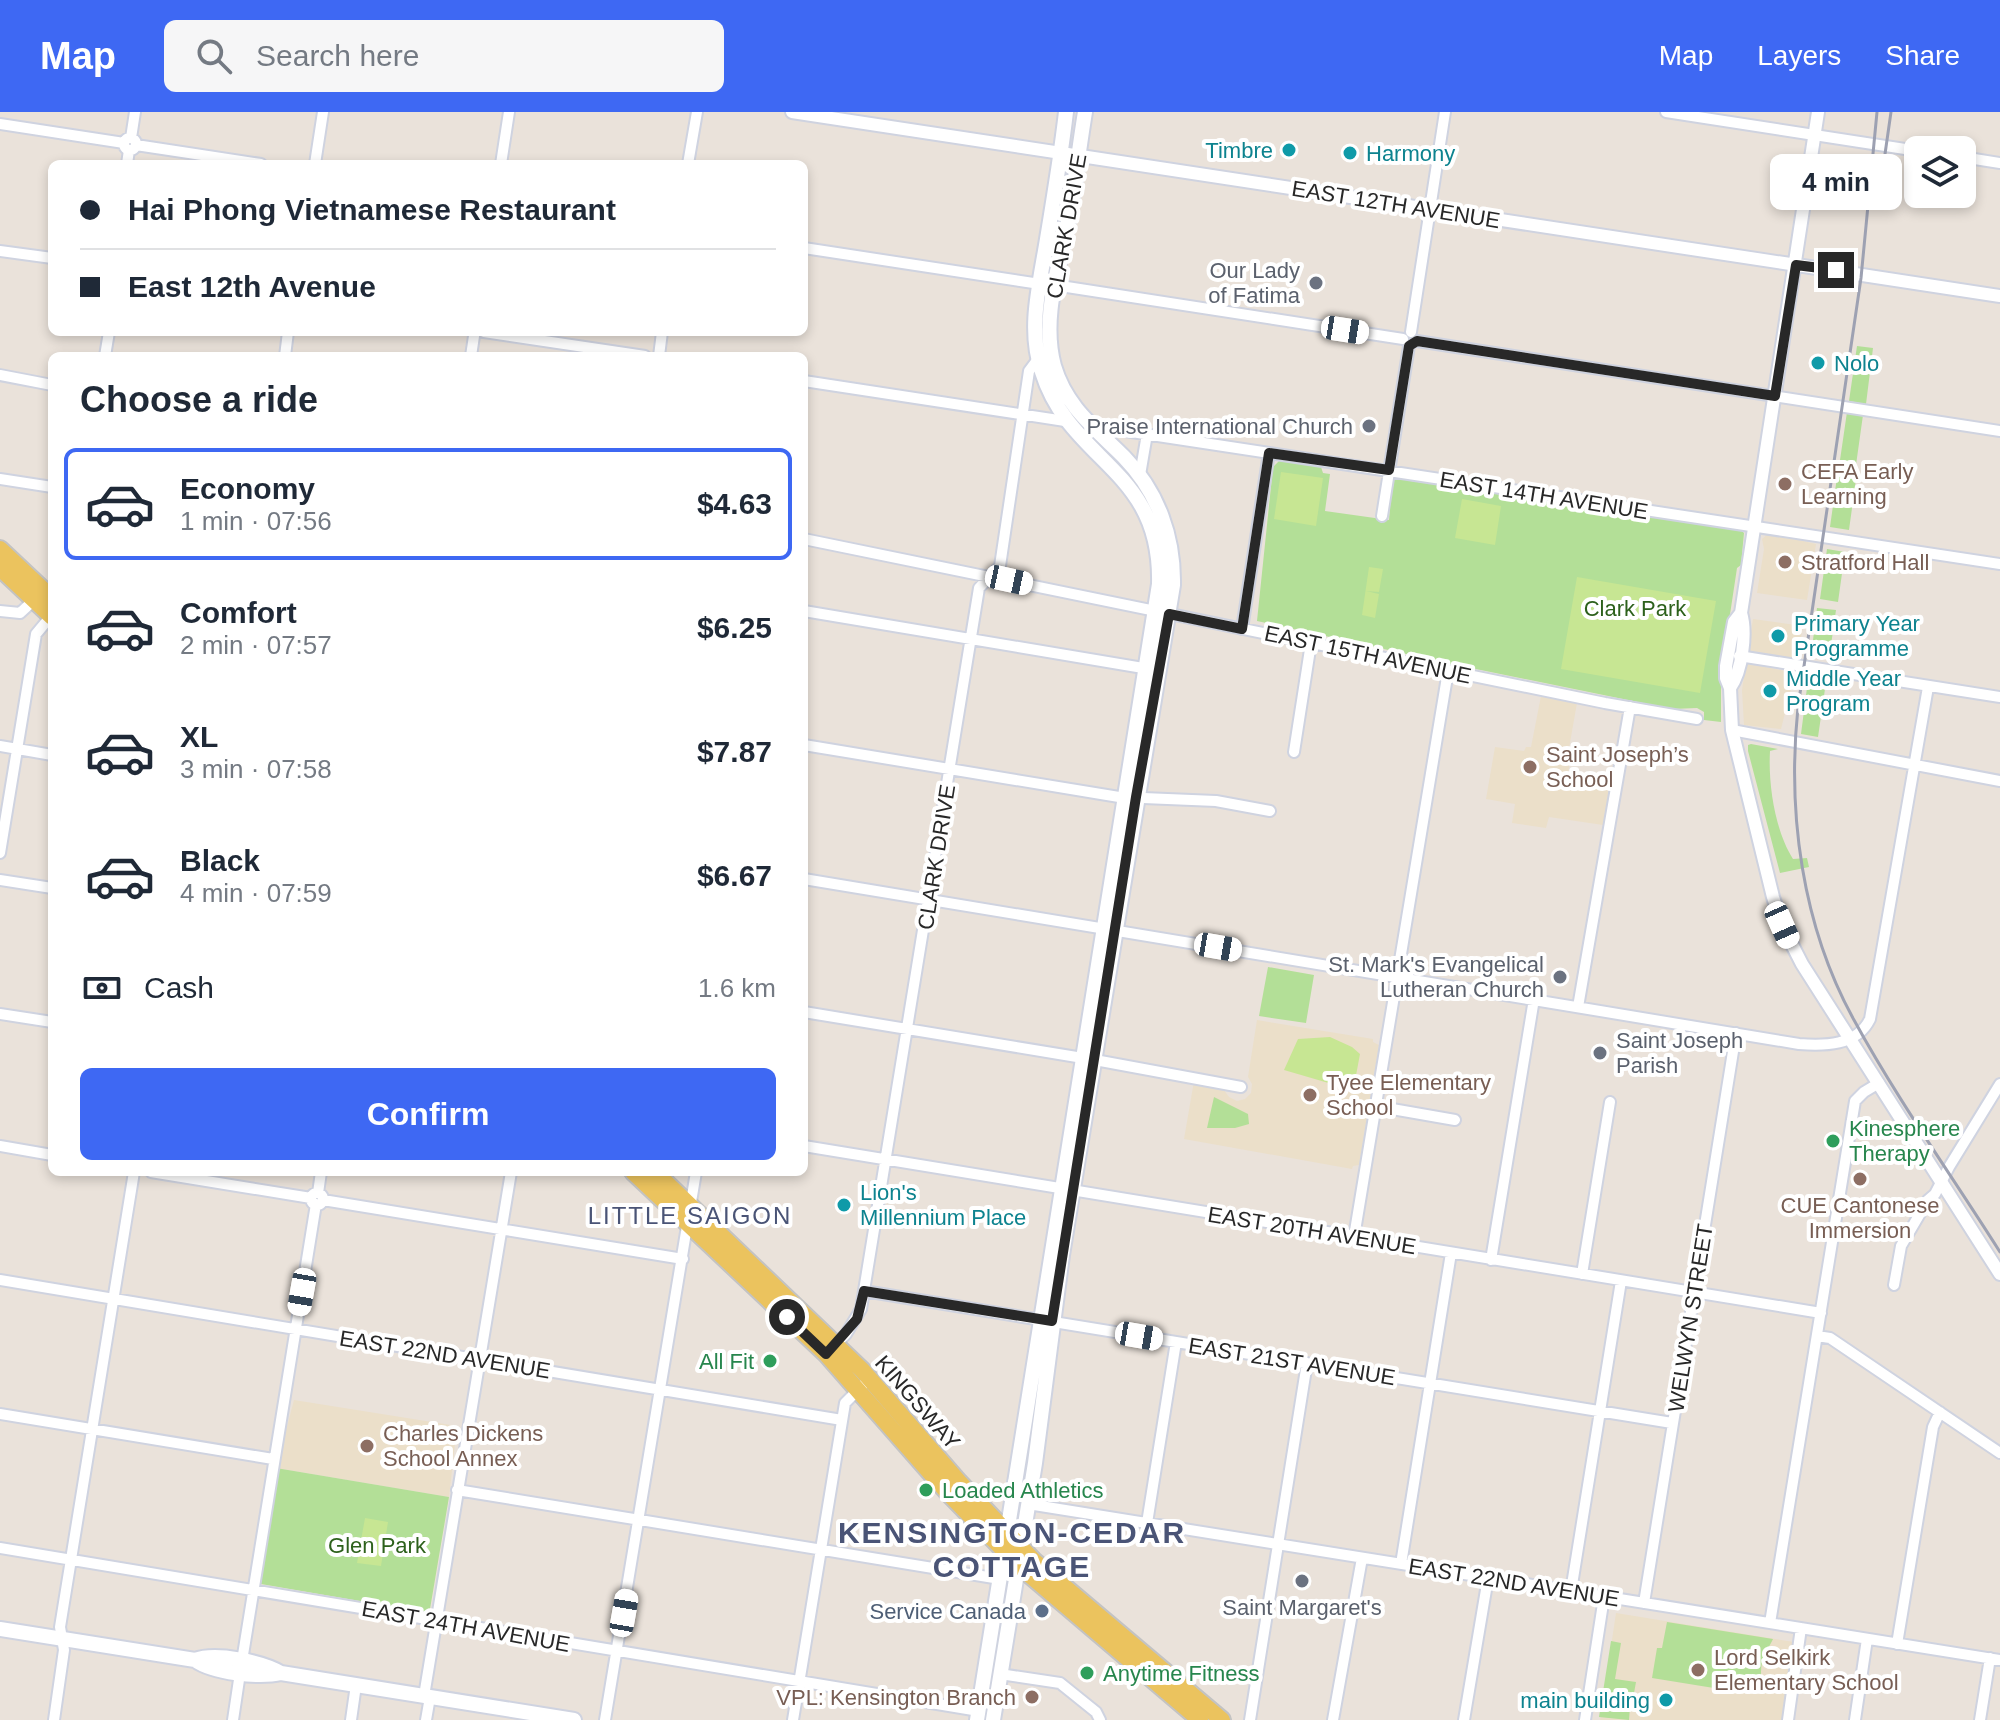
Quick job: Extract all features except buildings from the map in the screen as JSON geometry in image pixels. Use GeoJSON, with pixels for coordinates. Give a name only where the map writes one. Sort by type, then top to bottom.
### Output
{"type":"FeatureCollection","features":[{"type":"Feature","properties":{"kind":"main road","name":"CLARK DRIVE"},"geometry":{"type":"LineString","coordinates":[[1066,112],[1047,285],[1055,367],[1069,399],[1089,426],[1140,475],[1156,501],[1168,534],[1173,568],[1162,613]]}},
{"type":"Feature","properties":{"kind":"main road","name":"CLARK DRIVE"},"geometry":{"type":"LineString","coordinates":[[1085,112],[1068,220],[1035,321],[1038,359],[1048,388],[1065,421],[1121,475],[1150,521],[1160,568],[1162,613]]}},
{"type":"Feature","properties":{"kind":"main road"},"geometry":{"type":"LineString","coordinates":[[0,549],[48,605]]}},
{"type":"Feature","properties":{"kind":"main road"},"geometry":{"type":"LineString","coordinates":[[0,568],[34,600],[48,608]]}},
{"type":"Feature","properties":{"kind":"main road"},"geometry":{"type":"LineString","coordinates":[[1007,1533],[1046,1320],[1162,613]]}},
{"type":"Feature","properties":{"kind":"main road","name":"KINGSWAY"},"geometry":{"type":"LineString","coordinates":[[637,1176],[831,1349]]}},
{"type":"Feature","properties":{"kind":"main road","name":"KINGSWAY"},"geometry":{"type":"LineString","coordinates":[[659,1176],[1007,1533],[1018,1565],[1200,1720]]}},
{"type":"Feature","properties":{"kind":"main road"},"geometry":{"type":"LineString","coordinates":[[978,1715],[1000,1579],[1028,1504],[1046,1320]]}},
{"type":"Feature","properties":{"kind":"main road","name":"KINGSWAY"},"geometry":{"type":"LineString","coordinates":[[864,1384],[948,1493],[1013,1550],[1222,1720]]}},
{"type":"Feature","properties":{"kind":"main road"},"geometry":{"type":"LineString","coordinates":[[993,1720],[1018,1565]]}},
{"type":"Feature","properties":{"kind":"main road"},"geometry":{"type":"LineString","coordinates":[[0,1629],[195,1660],[204,1667],[267,1665],[281,1673],[574,1720]]}},
{"type":"Feature","properties":{"kind":"street"},"geometry":{"type":"LineString","coordinates":[[128,160],[135,112]]}},
{"type":"Feature","properties":{"kind":"street"},"geometry":{"type":"LineString","coordinates":[[316,160],[323,112]]}},
{"type":"Feature","properties":{"kind":"street"},"geometry":{"type":"LineString","coordinates":[[502,160],[509,112]]}},
{"type":"Feature","properties":{"kind":"street"},"geometry":{"type":"LineString","coordinates":[[689,160],[697,112]]}},
{"type":"Feature","properties":{"kind":"street","name":"EAST 12TH AVENUE"},"geometry":{"type":"LineString","coordinates":[[792,112],[2000,296]]}},
{"type":"Feature","properties":{"kind":"street"},"geometry":{"type":"LineString","coordinates":[[1382,516],[1445,112]]}},
{"type":"Feature","properties":{"kind":"street"},"geometry":{"type":"LineString","coordinates":[[1666,112],[1904,149]]}},
{"type":"Feature","properties":{"kind":"street"},"geometry":{"type":"LineString","coordinates":[[1730,688],[1736,679],[1744,623],[1741,613],[1818,112]]}},
{"type":"Feature","properties":{"kind":"street"},"geometry":{"type":"LineString","coordinates":[[0,124],[235,160]]}},
{"type":"Feature","properties":{"kind":"street"},"geometry":{"type":"LineString","coordinates":[[1976,159],[2000,163]]}},
{"type":"Feature","properties":{"kind":"street"},"geometry":{"type":"LineString","coordinates":[[808,249],[2000,431]]}},
{"type":"Feature","properties":{"kind":"street"},"geometry":{"type":"LineString","coordinates":[[0,251],[48,257]]}},
{"type":"Feature","properties":{"kind":"street"},"geometry":{"type":"LineString","coordinates":[[499,336],[616,352]]}},
{"type":"Feature","properties":{"kind":"street","name":"CLARK DRIVE"},"geometry":{"type":"LineString","coordinates":[[831,1349],[857,1319],[864,1291],[979,588],[1000,566],[1029,371],[1038,359]]}},
{"type":"Feature","properties":{"kind":"street"},"geometry":{"type":"LineString","coordinates":[[0,375],[48,384]]}},
{"type":"Feature","properties":{"kind":"street"},"geometry":{"type":"LineString","coordinates":[[808,382],[1065,421]]}},
{"type":"Feature","properties":{"kind":"street","name":"EAST 14TH AVENUE"},"geometry":{"type":"LineString","coordinates":[[1089,426],[2000,564]]}},
{"type":"Feature","properties":{"kind":"street"},"geometry":{"type":"LineString","coordinates":[[1140,475],[1147,434]]}},
{"type":"Feature","properties":{"kind":"street"},"geometry":{"type":"LineString","coordinates":[[1242,629],[1269,453]]}},
{"type":"Feature","properties":{"kind":"street"},"geometry":{"type":"LineString","coordinates":[[0,479],[48,486]]}},
{"type":"Feature","properties":{"kind":"street","name":"EAST 15TH AVENUE"},"geometry":{"type":"LineString","coordinates":[[808,540],[1697,719]]}},
{"type":"Feature","properties":{"kind":"street"},"geometry":{"type":"LineString","coordinates":[[0,611],[20,613],[34,600]]}},
{"type":"Feature","properties":{"kind":"street"},"geometry":{"type":"LineString","coordinates":[[808,612],[1152,669]]}},
{"type":"Feature","properties":{"kind":"street"},"geometry":{"type":"LineString","coordinates":[[1741,613],[1734,622],[1726,678],[1730,688],[1732,730],[1782,925],[1802,964],[1942,1182],[1995,1256],[2000,1274]]}},
{"type":"Feature","properties":{"kind":"street"},"geometry":{"type":"LineString","coordinates":[[0,853],[36,634],[48,616]]}},
{"type":"Feature","properties":{"kind":"street"},"geometry":{"type":"LineString","coordinates":[[1294,752],[1311,643]]}},
{"type":"Feature","properties":{"kind":"street"},"geometry":{"type":"LineString","coordinates":[[1739,656],[2000,697]]}},
{"type":"Feature","properties":{"kind":"street"},"geometry":{"type":"LineString","coordinates":[[1354,1237],[1448,671]]}},
{"type":"Feature","properties":{"kind":"street"},"geometry":{"type":"LineString","coordinates":[[808,880],[1827,1046],[1850,1037],[1866,1026],[1876,994],[1928,687]]}},
{"type":"Feature","properties":{"kind":"street"},"geometry":{"type":"LineString","coordinates":[[1578,1007],[1630,707]]}},
{"type":"Feature","properties":{"kind":"street"},"geometry":{"type":"LineString","coordinates":[[1732,730],[2000,781]]}},
{"type":"Feature","properties":{"kind":"street"},"geometry":{"type":"LineString","coordinates":[[0,746],[48,754]]}},
{"type":"Feature","properties":{"kind":"street"},"geometry":{"type":"LineString","coordinates":[[808,746],[1131,797],[1216,801],[1270,811]]}},
{"type":"Feature","properties":{"kind":"street"},"geometry":{"type":"LineString","coordinates":[[0,880],[48,887]]}},
{"type":"Feature","properties":{"kind":"street"},"geometry":{"type":"LineString","coordinates":[[1491,1260],[1534,999]]}},
{"type":"Feature","properties":{"kind":"street"},"geometry":{"type":"LineString","coordinates":[[808,1013],[1241,1087]]}},
{"type":"Feature","properties":{"kind":"street"},"geometry":{"type":"LineString","coordinates":[[0,1014],[48,1021]]}},
{"type":"Feature","properties":{"kind":"street","name":"WELWYN STREET"},"geometry":{"type":"LineString","coordinates":[[1644,1603],[1736,1033]]}},
{"type":"Feature","properties":{"kind":"street"},"geometry":{"type":"LineString","coordinates":[[1770,1623],[1855,1101],[1879,1083]]}},
{"type":"Feature","properties":{"kind":"street"},"geometry":{"type":"LineString","coordinates":[[1894,1285],[1901,1246],[2000,1084]]}},
{"type":"Feature","properties":{"kind":"street"},"geometry":{"type":"LineString","coordinates":[[1582,1274],[1610,1102]]}},
{"type":"Feature","properties":{"kind":"street"},"geometry":{"type":"LineString","coordinates":[[1375,1106],[1455,1120]]}},
{"type":"Feature","properties":{"kind":"street"},"geometry":{"type":"LineString","coordinates":[[0,1146],[48,1154]]}},
{"type":"Feature","properties":{"kind":"street","name":"EAST 20TH AVENUE"},"geometry":{"type":"LineString","coordinates":[[808,1147],[1821,1313]]}},
{"type":"Feature","properties":{"kind":"street"},"geometry":{"type":"LineString","coordinates":[[54,1720],[64,1650],[60,1627],[133,1176]]}},
{"type":"Feature","properties":{"kind":"street"},"geometry":{"type":"LineString","coordinates":[[176,1176],[683,1259]]}},
{"type":"Feature","properties":{"kind":"street"},"geometry":{"type":"LineString","coordinates":[[233,1720],[320,1176]]}},
{"type":"Feature","properties":{"kind":"street"},"geometry":{"type":"LineString","coordinates":[[426,1720],[436,1621],[510,1176]]}},
{"type":"Feature","properties":{"kind":"street"},"geometry":{"type":"LineString","coordinates":[[605,1720],[695,1176]]}},
{"type":"Feature","properties":{"kind":"street"},"geometry":{"type":"LineString","coordinates":[[1401,1564],[1451,1253]]}},
{"type":"Feature","properties":{"kind":"street","name":"EAST 22ND AVENUE"},"geometry":{"type":"LineString","coordinates":[[0,1280],[842,1420]]}},
{"type":"Feature","properties":{"kind":"street"},"geometry":{"type":"LineString","coordinates":[[1571,1591],[1621,1281]]}},
{"type":"Feature","properties":{"kind":"street","name":"EAST 21ST AVENUE"},"geometry":{"type":"LineString","coordinates":[[864,1291],[1672,1423]]}},
{"type":"Feature","properties":{"kind":"street"},"geometry":{"type":"LineString","coordinates":[[1817,1336],[1830,1338],[2000,1453]]}},
{"type":"Feature","properties":{"kind":"street"},"geometry":{"type":"LineString","coordinates":[[1147,1523],[1176,1342]]}},
{"type":"Feature","properties":{"kind":"street"},"geometry":{"type":"LineString","coordinates":[[1250,1720],[1307,1363]]}},
{"type":"Feature","properties":{"kind":"street"},"geometry":{"type":"LineString","coordinates":[[793,1720],[846,1400],[864,1384]]}},
{"type":"Feature","properties":{"kind":"street"},"geometry":{"type":"LineString","coordinates":[[1897,1644],[1933,1427],[1940,1412]]}},
{"type":"Feature","properties":{"kind":"street"},"geometry":{"type":"LineString","coordinates":[[0,1414],[273,1459]]}},
{"type":"Feature","properties":{"kind":"street"},"geometry":{"type":"LineString","coordinates":[[457,1490],[1000,1579]]}},
{"type":"Feature","properties":{"kind":"street","name":"EAST 22ND AVENUE"},"geometry":{"type":"LineString","coordinates":[[1028,1504],[1995,1659]]}},
{"type":"Feature","properties":{"kind":"street","name":"EAST 24TH AVENUE"},"geometry":{"type":"LineString","coordinates":[[0,1548],[799,1680],[978,1715]]}},
{"type":"Feature","properties":{"kind":"street"},"geometry":{"type":"LineString","coordinates":[[1333,1720],[1362,1558]]}},
{"type":"Feature","properties":{"kind":"street"},"geometry":{"type":"LineString","coordinates":[[1464,1720],[1488,1578]]}},
{"type":"Feature","properties":{"kind":"street"},"geometry":{"type":"LineString","coordinates":[[1585,1720],[1604,1597]]}},
{"type":"Feature","properties":{"kind":"street"},"geometry":{"type":"LineString","coordinates":[[1788,1720],[1801,1628]]}},
{"type":"Feature","properties":{"kind":"street"},"geometry":{"type":"LineString","coordinates":[[1855,1720],[1867,1639]]}},
{"type":"Feature","properties":{"kind":"street"},"geometry":{"type":"LineString","coordinates":[[1980,1720],[1995,1659]]}},
{"type":"Feature","properties":{"kind":"street"},"geometry":{"type":"LineString","coordinates":[[1000,1674],[1060,1683],[1096,1712],[1100,1720]]}},
{"type":"Feature","properties":{"kind":"street"},"geometry":{"type":"LineString","coordinates":[[351,1720],[356,1685]]}},
{"type":"Feature","properties":{"kind":"shaded area","name":"Stratford Hall"},"geometry":{"type":"Polygon","coordinates":[[[1769,533],[1816,544],[1807,600],[1757,593],[1764,549],[1762,539],[1769,533]]]}},
{"type":"Feature","properties":{"kind":"shaded area"},"geometry":{"type":"Polygon","coordinates":[[[1753,619],[1803,626],[1798,655],[1792,660],[1747,653],[1753,619]]]}},
{"type":"Feature","properties":{"kind":"shaded area"},"geometry":{"type":"Polygon","coordinates":[[[1746,663],[1795,673],[1781,729],[1744,725],[1742,690],[1746,663]]]}},
{"type":"Feature","properties":{"kind":"shaded area","name":"Saint Joseph’s School"},"geometry":{"type":"Polygon","coordinates":[[[1541,696],[1577,703],[1567,779],[1610,786],[1603,825],[1549,817],[1546,828],[1512,823],[1515,804],[1486,799],[1495,747],[1524,751],[1526,747],[1531,747],[1541,696]]]}},
{"type":"Feature","properties":{"kind":"shaded area","name":"Tyee Elementary School"},"geometry":{"type":"Polygon","coordinates":[[[1257,1020],[1373,1039],[1379,1045],[1359,1165],[1352,1169],[1184,1139],[1194,1081],[1221,1086],[1229,1097],[1237,1101],[1251,1093],[1252,1084],[1248,1077],[1257,1020]]]}},
{"type":"Feature","properties":{"kind":"shaded area","name":"Charles Dickens School Annex"},"geometry":{"type":"Polygon","coordinates":[[[294,1400],[457,1426],[449,1497],[276,1468],[294,1400]]]}},
{"type":"Feature","properties":{"kind":"shaded area","name":"Lord Selkirk Elementary School"},"geometry":{"type":"Polygon","coordinates":[[[1616,1613],[1794,1642],[1783,1720],[1600,1720],[1616,1613]]]}},
{"type":"Feature","properties":{"kind":"green space"},"geometry":{"type":"Polygon","coordinates":[[[1857,346],[1873,348],[1866,404],[1849,401],[1857,346]]]}},
{"type":"Feature","properties":{"kind":"green space"},"geometry":{"type":"Polygon","coordinates":[[[1847,412],[1863,415],[1855,472],[1839,467],[1847,412]]]}},
{"type":"Feature","properties":{"kind":"green space","name":"Clark Park"},"geometry":{"type":"Polygon","coordinates":[[[1279,461],[1321,467],[1323,473],[1330,474],[1325,511],[1389,520],[1392,481],[1396,477],[1406,477],[1411,481],[1741,530],[1744,533],[1741,565],[1737,568],[1721,674],[1721,722],[1704,720],[1704,712],[1697,708],[1672,709],[1471,668],[1449,667],[1429,659],[1257,621],[1273,467],[1279,461]]]}},
{"type":"Feature","properties":{"kind":"green space"},"geometry":{"type":"Polygon","coordinates":[[[1281,472],[1323,478],[1316,526],[1274,519],[1281,472]]]}},
{"type":"Feature","properties":{"kind":"green space"},"geometry":{"type":"Polygon","coordinates":[[[1837,477],[1856,479],[1849,530],[1830,527],[1837,477]]]}},
{"type":"Feature","properties":{"kind":"green space"},"geometry":{"type":"Polygon","coordinates":[[[1462,499],[1501,506],[1495,545],[1455,538],[1462,499]]]}},
{"type":"Feature","properties":{"kind":"green space"},"geometry":{"type":"Polygon","coordinates":[[[1827,549],[1845,552],[1838,602],[1820,599],[1827,549]]]}},
{"type":"Feature","properties":{"kind":"green space"},"geometry":{"type":"Polygon","coordinates":[[[1369,567],[1383,569],[1379,592],[1366,591],[1379,594],[1375,618],[1362,615],[1369,567]]]}},
{"type":"Feature","properties":{"kind":"green space"},"geometry":{"type":"Polygon","coordinates":[[[1577,577],[1716,601],[1700,693],[1561,669],[1577,577]]]}},
{"type":"Feature","properties":{"kind":"green space"},"geometry":{"type":"Polygon","coordinates":[[[1817,608],[1836,610],[1829,659],[1811,656],[1817,608]]]}},
{"type":"Feature","properties":{"kind":"green space"},"geometry":{"type":"Polygon","coordinates":[[[1808,680],[1826,682],[1818,737],[1801,734],[1808,680]]]}},
{"type":"Feature","properties":{"kind":"green space"},"geometry":{"type":"Polygon","coordinates":[[[1751,744],[1778,749],[1770,751],[1777,821],[1793,859],[1807,858],[1809,867],[1780,873],[1748,751],[1751,744]]]}},
{"type":"Feature","properties":{"kind":"green space"},"geometry":{"type":"Polygon","coordinates":[[[1268,967],[1314,975],[1306,1023],[1259,1016],[1268,967]]]}},
{"type":"Feature","properties":{"kind":"green space"},"geometry":{"type":"Polygon","coordinates":[[[1330,1037],[1360,1054],[1354,1086],[1349,1089],[1284,1070],[1298,1039],[1330,1037]]]}},
{"type":"Feature","properties":{"kind":"green space"},"geometry":{"type":"Polygon","coordinates":[[[1214,1097],[1248,1114],[1249,1124],[1235,1128],[1207,1128],[1214,1097]]]}},
{"type":"Feature","properties":{"kind":"green space","name":"Glen Park"},"geometry":{"type":"Polygon","coordinates":[[[276,1468],[449,1497],[430,1609],[424,1612],[261,1584],[259,1578],[276,1468]]]}},
{"type":"Feature","properties":{"kind":"green space"},"geometry":{"type":"Polygon","coordinates":[[[365,1518],[388,1522],[381,1566],[357,1563],[365,1518]]]}},
{"type":"Feature","properties":{"kind":"green space"},"geometry":{"type":"Polygon","coordinates":[[[1667,1622],[1773,1639],[1762,1664],[1759,1689],[1720,1689],[1652,1678],[1657,1648],[1662,1648],[1667,1622]]]}},
{"type":"Feature","properties":{"kind":"green space"},"geometry":{"type":"Polygon","coordinates":[[[1611,1641],[1621,1643],[1615,1679],[1636,1682],[1634,1693],[1631,1693],[1629,1720],[1599,1717],[1611,1641]]]}},
{"type":"Feature","properties":{"kind":"railway"},"geometry":{"type":"LineString","coordinates":[[1877,112],[1861,278],[1798,707],[1795,747],[1797,828],[1811,908],[1836,984],[1888,1079],[2000,1252]]}},
{"type":"Feature","properties":{"kind":"railway"},"geometry":{"type":"LineString","coordinates":[[1882,175],[1891,112]]}},
{"type":"Feature","properties":{"kind":"place","name":"Timbre"},"geometry":{"type":"Point","coordinates":[1289,150]}},
{"type":"Feature","properties":{"kind":"place","name":"Harmony"},"geometry":{"type":"Point","coordinates":[1350,153]}},
{"type":"Feature","properties":{"kind":"place","name":"Our Lady of Fatima"},"geometry":{"type":"Point","coordinates":[1316,283]}},
{"type":"Feature","properties":{"kind":"place","name":"Nolo"},"geometry":{"type":"Point","coordinates":[1818,363]}},
{"type":"Feature","properties":{"kind":"place","name":"Praise International Church"},"geometry":{"type":"Point","coordinates":[1369,426]}},
{"type":"Feature","properties":{"kind":"place","name":"CEFA Early Learning"},"geometry":{"type":"Point","coordinates":[1785,484]}},
{"type":"Feature","properties":{"kind":"place","name":"Stratford Hall"},"geometry":{"type":"Point","coordinates":[1785,562]}},
{"type":"Feature","properties":{"kind":"place","name":"Primary Year Programme"},"geometry":{"type":"Point","coordinates":[1778,636]}},
{"type":"Feature","properties":{"kind":"place","name":"Middle Year Program"},"geometry":{"type":"Point","coordinates":[1770,691]}},
{"type":"Feature","properties":{"kind":"place","name":"Saint Joseph’s School"},"geometry":{"type":"Point","coordinates":[1530,767]}},
{"type":"Feature","properties":{"kind":"place","name":"St. Mark's Evangelical Lutheran Church"},"geometry":{"type":"Point","coordinates":[1560,977]}},
{"type":"Feature","properties":{"kind":"place","name":"Saint Joseph Parish"},"geometry":{"type":"Point","coordinates":[1600,1053]}},
{"type":"Feature","properties":{"kind":"place","name":"Tyee Elementary School"},"geometry":{"type":"Point","coordinates":[1310,1095]}},
{"type":"Feature","properties":{"kind":"place","name":"Kinesphere Therapy"},"geometry":{"type":"Point","coordinates":[1833,1141]}},
{"type":"Feature","properties":{"kind":"place","name":"CUE Cantonese Immersion"},"geometry":{"type":"Point","coordinates":[1860,1179]}},
{"type":"Feature","properties":{"kind":"place","name":"Lion's Millennium Place"},"geometry":{"type":"Point","coordinates":[844,1205]}},
{"type":"Feature","properties":{"kind":"place","name":"All Fit"},"geometry":{"type":"Point","coordinates":[770,1361]}},
{"type":"Feature","properties":{"kind":"place","name":"Charles Dickens School Annex"},"geometry":{"type":"Point","coordinates":[367,1446]}},
{"type":"Feature","properties":{"kind":"place","name":"Loaded Athletics"},"geometry":{"type":"Point","coordinates":[926,1490]}},
{"type":"Feature","properties":{"kind":"place","name":"Saint Margaret's"},"geometry":{"type":"Point","coordinates":[1302,1581]}},
{"type":"Feature","properties":{"kind":"place","name":"Service Canada"},"geometry":{"type":"Point","coordinates":[1042,1611]}},
{"type":"Feature","properties":{"kind":"place","name":"Lord Selkirk Elementary School"},"geometry":{"type":"Point","coordinates":[1698,1670]}},
{"type":"Feature","properties":{"kind":"place","name":"Anytime Fitness"},"geometry":{"type":"Point","coordinates":[1087,1673]}},
{"type":"Feature","properties":{"kind":"place","name":"VPL: Kensington Branch"},"geometry":{"type":"Point","coordinates":[1032,1697]}},
{"type":"Feature","properties":{"kind":"place","name":"main building"},"geometry":{"type":"Point","coordinates":[1666,1700]}},
{"type":"Feature","properties":{"kind":"district","name":"LITTLE SAIGON"},"geometry":{"type":"Point","coordinates":[690,1216]}},
{"type":"Feature","properties":{"kind":"district","name":"KENSINGTON-CEDAR COTTAGE"},"geometry":{"type":"Point","coordinates":[1012,1550]}},
{"type":"Feature","properties":{"kind":"route"},"geometry":{"type":"LineString","coordinates":[[787,1317],[826,1354],[857,1319],[864,1291],[1052,1321],[1136,797],[1169,614],[1242,629],[1269,453],[1389,470],[1409,346],[1417,341],[1775,396],[1796,265],[1836,270]]}}]}
